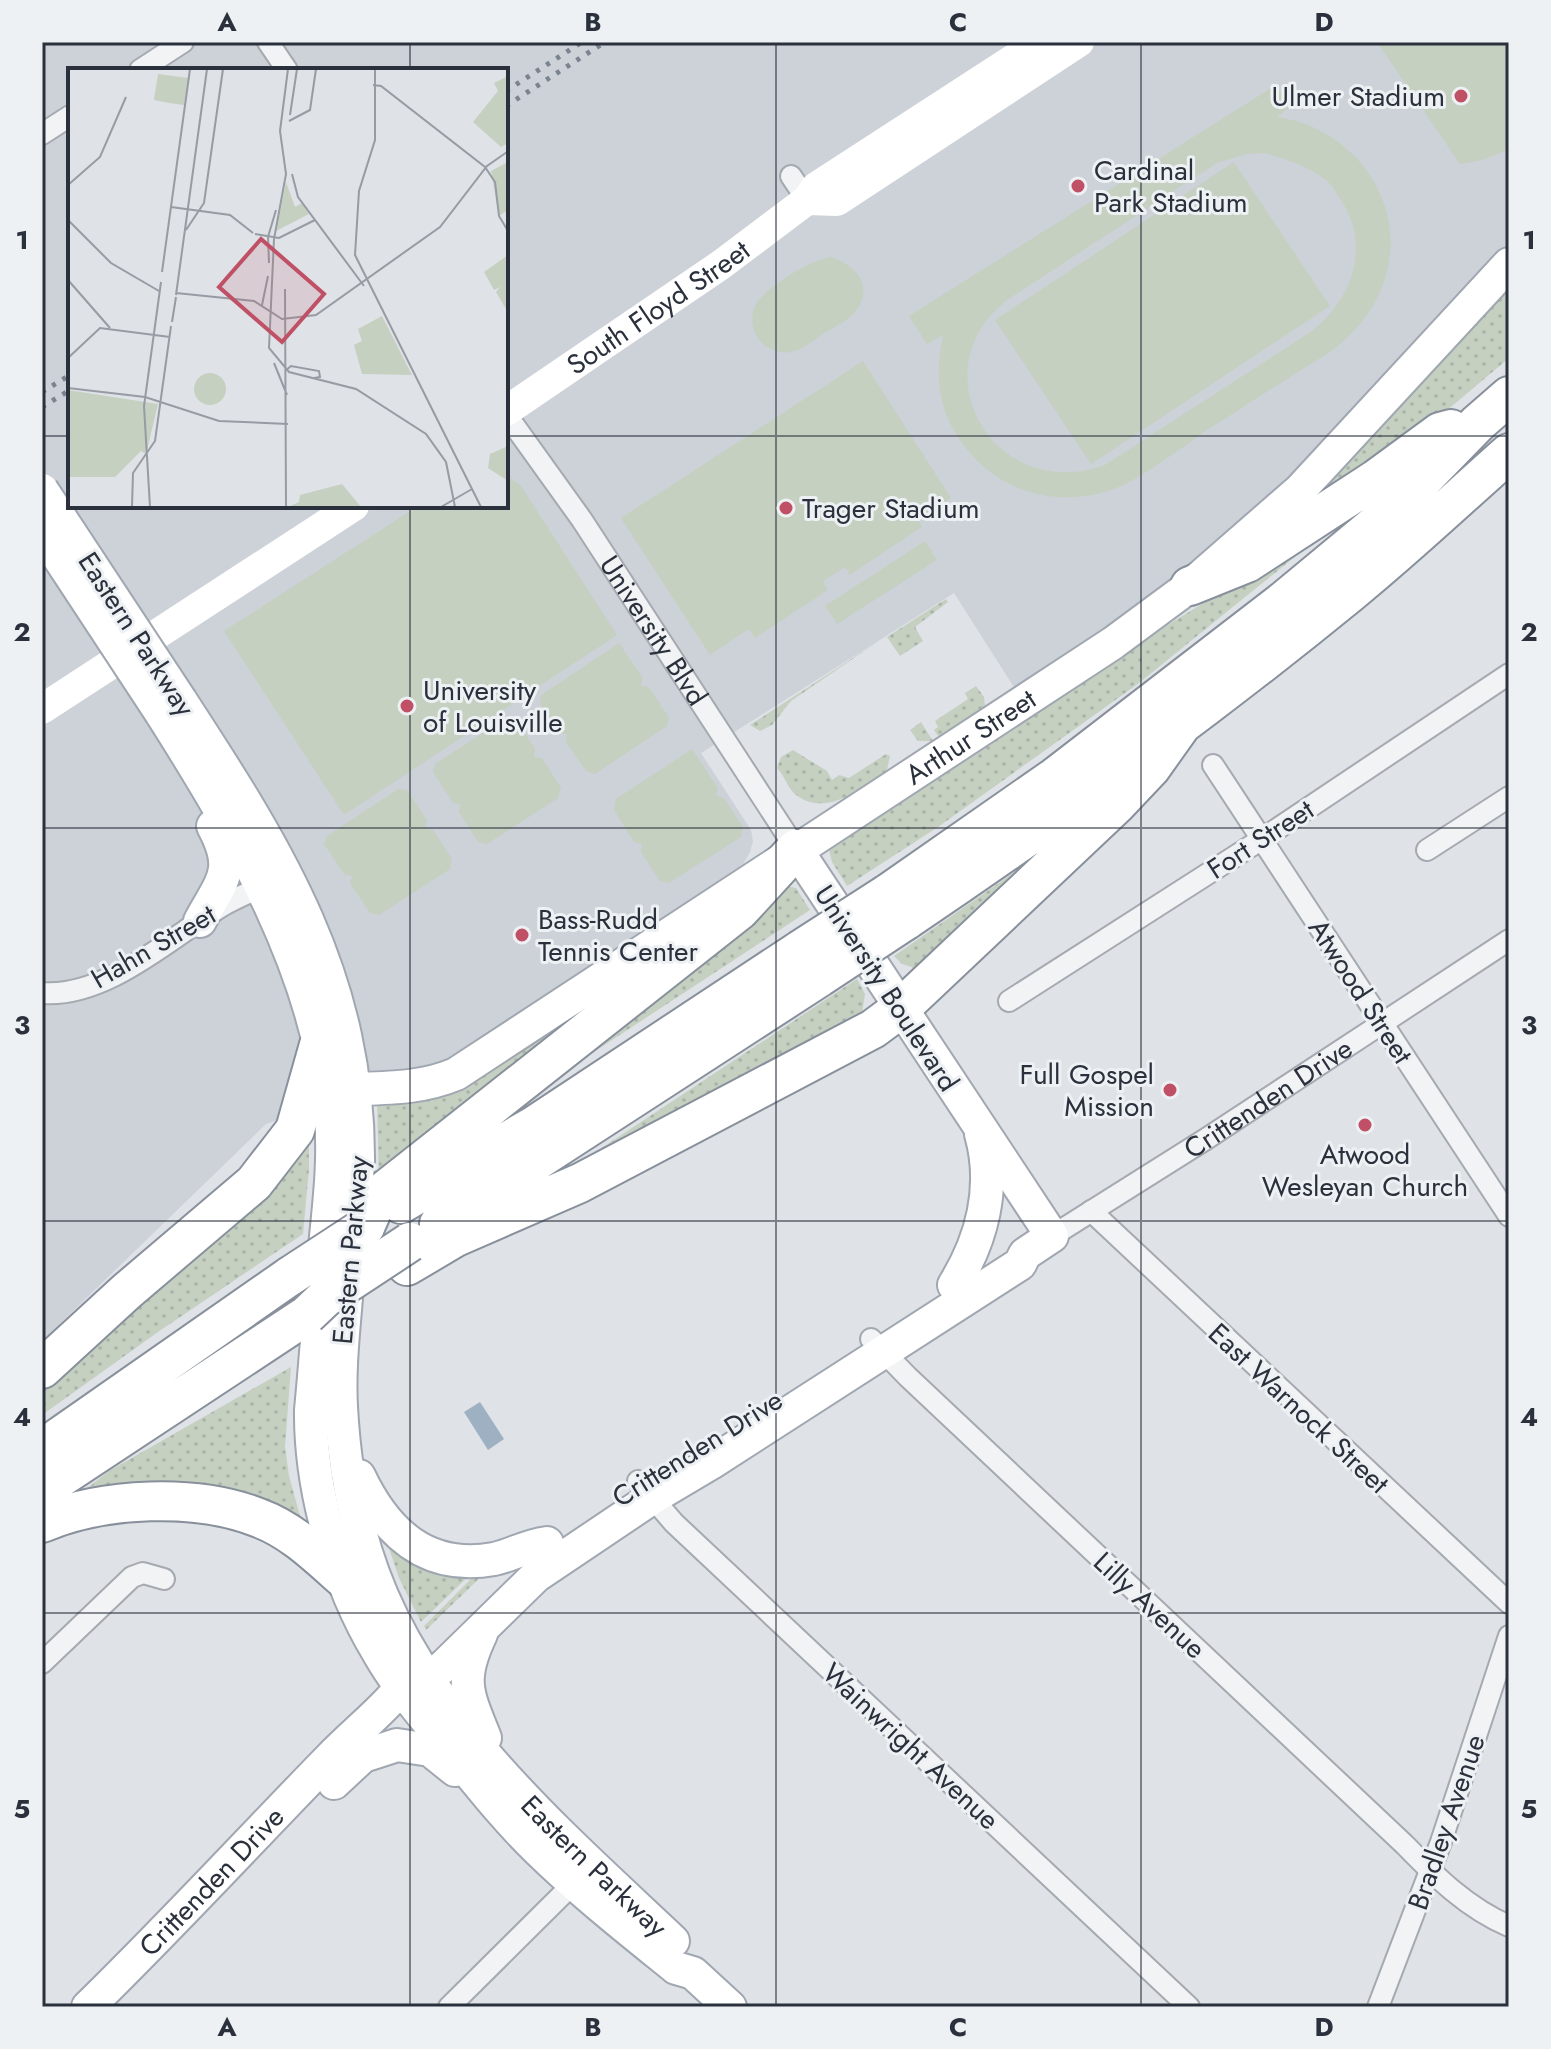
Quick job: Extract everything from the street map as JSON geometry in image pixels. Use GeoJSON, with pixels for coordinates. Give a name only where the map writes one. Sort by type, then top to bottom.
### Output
{"type":"FeatureCollection","features":[{"type":"Feature","properties":{"kind":"highway"},"geometry":{"type":"LineString","coordinates":[[896,908],[1282,602],[1393,510],[1478,423],[1509,396]]}},
{"type":"Feature","properties":{"kind":"highway"},"geometry":{"type":"LineString","coordinates":[[1190,586],[1247,563],[1376,479],[1440,432],[1478,423]]}},
{"type":"Feature","properties":{"kind":"highway"},"geometry":{"type":"LineString","coordinates":[[42,1449],[365,1227],[379,1195],[535,1125],[810,964],[896,908],[1078,803],[1352,591],[1509,453]]}},
{"type":"Feature","properties":{"kind":"highway"},"geometry":{"type":"LineString","coordinates":[[409,1254],[580,1183],[873,1029],[900,1009],[1116,805],[1151,768],[1183,723]]}},
{"type":"Feature","properties":{"kind":"highway"},"geometry":{"type":"LineString","coordinates":[[415,1181],[740,910],[796,849]]}},
{"type":"Feature","properties":{"kind":"highway"},"geometry":{"type":"LineString","coordinates":[[42,1490],[307,1315],[325,1298],[409,1254],[575,1138],[810,964]]}},
{"type":"Feature","properties":{"kind":"highway"},"geometry":{"type":"LineString","coordinates":[[42,1369],[127,1291],[254,1183],[295,1130],[334,1047]]}},
{"type":"Feature","properties":{"kind":"highway"},"geometry":{"type":"LineString","coordinates":[[42,1523],[89,1508],[123,1504],[191,1503],[232,1510],[278,1527],[304,1544],[343,1578]]}},
{"type":"Feature","properties":{"kind":"main road","name":"Arthur Street"},"geometry":{"type":"LineString","coordinates":[[355,1089],[406,1088],[438,1082],[456,1074],[1113,643],[1190,586],[1300,490],[1509,264]]}},
{"type":"Feature","properties":{"kind":"main road","name":"Eastern Parkway"},"geometry":{"type":"LineString","coordinates":[[42,490],[171,707],[188,755],[233,830],[261,887],[307,1003],[355,1089],[358,1165],[340,1376],[344,1443],[355,1509],[373,1573],[416,1677],[537,1849],[676,1968],[693,1973],[730,2007]]}},
{"type":"Feature","properties":{"kind":"main road","name":"Eastern Parkway"},"geometry":{"type":"LineString","coordinates":[[42,532],[252,811],[316,935],[330,972],[334,1047],[328,1090],[332,1154],[311,1410],[311,1447],[319,1493],[343,1578],[378,1652],[416,1677]]}},
{"type":"Feature","properties":{"kind":"main road"},"geometry":{"type":"LineString","coordinates":[[188,755],[204,811],[222,844],[226,863],[224,879],[200,921]]}},
{"type":"Feature","properties":{"kind":"main road","name":"University Boulevard"},"geometry":{"type":"LineString","coordinates":[[796,849],[979,1128]]}},
{"type":"Feature","properties":{"kind":"main road"},"geometry":{"type":"LineString","coordinates":[[979,1128],[1052,1236]]}},
{"type":"Feature","properties":{"kind":"main road"},"geometry":{"type":"LineString","coordinates":[[954,1285],[977,1242],[983,1223],[987,1160],[979,1128]]}},
{"type":"Feature","properties":{"kind":"main road","name":"Crittenden Drive"},"geometry":{"type":"LineString","coordinates":[[416,1677],[453,1658],[536,1576],[645,1490],[755,1413],[1020,1264],[1025,1254],[1052,1236]]}},
{"type":"Feature","properties":{"kind":"main road","name":"Crittenden Drive"},"geometry":{"type":"LineString","coordinates":[[878,1345],[954,1285],[1012,1251],[1025,1254]]}},
{"type":"Feature","properties":{"kind":"main road"},"geometry":{"type":"LineString","coordinates":[[344,1443],[378,1512],[399,1535],[424,1551],[466,1561],[494,1559],[525,1546],[547,1543]]}},
{"type":"Feature","properties":{"kind":"main road","name":"Crittenden Drive"},"geometry":{"type":"LineString","coordinates":[[88,2007],[547,1543],[645,1490]]}},
{"type":"Feature","properties":{"kind":"main road"},"geometry":{"type":"LineString","coordinates":[[300,1791],[331,1785],[363,1756],[397,1745],[430,1750],[448,1767],[484,1771],[466,1685],[469,1659],[486,1624]]}},
{"type":"Feature","properties":{"kind":"main road","name":"Eastern Parkway"},"geometry":{"type":"LineString","coordinates":[[484,1771],[551,1825],[688,1955],[693,1973]]}},
{"type":"Feature","properties":{"kind":"street"},"geometry":{"type":"LineString","coordinates":[[143,68],[183,42]]}},
{"type":"Feature","properties":{"kind":"street"},"geometry":{"type":"LineString","coordinates":[[268,42],[286,68]]}},
{"type":"Feature","properties":{"kind":"street","name":"South Floyd Street"},"geometry":{"type":"LineString","coordinates":[[508,411],[722,264],[799,188],[816,187],[1040,42]]}},
{"type":"Feature","properties":{"kind":"street"},"geometry":{"type":"LineString","coordinates":[[799,188],[837,201],[1079,42]]}},
{"type":"Feature","properties":{"kind":"street"},"geometry":{"type":"LineString","coordinates":[[42,134],[68,117]]}},
{"type":"Feature","properties":{"kind":"street","name":"University Blvd"},"geometry":{"type":"LineString","coordinates":[[508,415],[582,520],[796,849]]}},
{"type":"Feature","properties":{"kind":"street"},"geometry":{"type":"LineString","coordinates":[[42,490],[142,644]]}},
{"type":"Feature","properties":{"kind":"street"},"geometry":{"type":"LineString","coordinates":[[42,709],[351,508]]}},
{"type":"Feature","properties":{"kind":"street","name":"Fort Street"},"geometry":{"type":"LineString","coordinates":[[1009,1001],[1262,839],[1509,674]]}},
{"type":"Feature","properties":{"kind":"street","name":"Atwood Street"},"geometry":{"type":"LineString","coordinates":[[1213,765],[1509,1216]]}},
{"type":"Feature","properties":{"kind":"street"},"geometry":{"type":"LineString","coordinates":[[1427,850],[1509,797]]}},
{"type":"Feature","properties":{"kind":"street","name":"Hahn Street"},"geometry":{"type":"LineString","coordinates":[[42,993],[71,992],[91,986],[127,968],[225,905],[261,887]]}},
{"type":"Feature","properties":{"kind":"street","name":"Crittenden Drive"},"geometry":{"type":"LineString","coordinates":[[1052,1236],[1509,940]]}},
{"type":"Feature","properties":{"kind":"street","name":"East Warnock Street"},"geometry":{"type":"LineString","coordinates":[[1091,1211],[1509,1603]]}},
{"type":"Feature","properties":{"kind":"street","name":"Lilly Avenue"},"geometry":{"type":"LineString","coordinates":[[878,1345],[1430,1871],[1489,1917],[1509,1926]]}},
{"type":"Feature","properties":{"kind":"street","name":"Wainwright Avenue"},"geometry":{"type":"LineString","coordinates":[[645,1490],[674,1523],[1189,2007]]}},
{"type":"Feature","properties":{"kind":"street"},"geometry":{"type":"LineString","coordinates":[[42,1663],[132,1577],[143,1573],[164,1579]]}},
{"type":"Feature","properties":{"kind":"street","name":"Bradley Avenue"},"geometry":{"type":"LineString","coordinates":[[1378,2007],[1430,1871],[1509,1636]]}},
{"type":"Feature","properties":{"kind":"street"},"geometry":{"type":"LineString","coordinates":[[449,2007],[574,1883]]}},
{"type":"Feature","properties":{"kind":"shaded area","name":"University of Louisville"},"geometry":{"type":"Polygon","coordinates":[[[42,42],[1509,42],[1509,245],[1343,423],[1236,530],[1163,591],[1017,692],[954,593],[701,753],[751,830],[753,841],[743,864],[481,1042],[425,1070],[266,1124],[42,1341],[42,42]]]}},
{"type":"Feature","properties":{"kind":"green space","name":"Ulmer Stadium"},"geometry":{"type":"Polygon","coordinates":[[[1377,42],[1509,42],[1509,149],[1483,160],[1460,164],[1377,42]]]}},
{"type":"Feature","properties":{"kind":"green space"},"geometry":{"type":"Polygon","coordinates":[[[1276,85],[1290,107],[1277,117],[1306,124],[1332,137],[1354,155],[1371,177],[1383,202],[1390,229],[1390,258],[1382,287],[1368,314],[1341,343],[1138,477],[1097,494],[1057,497],[1038,494],[1019,488],[985,468],[960,441],[946,413],[939,384],[943,335],[927,344],[909,316],[1276,85]],[[1264,153],[1247,154],[1217,163],[1010,298],[982,326],[969,358],[969,391],[980,422],[1000,448],[1029,465],[1064,472],[1105,465],[1312,331],[1326,318],[1347,287],[1353,270],[1355,235],[1350,217],[1326,180],[1289,160],[1264,153]]]}},
{"type":"Feature","properties":{"kind":"green space"},"geometry":{"type":"Polygon","coordinates":[[[1234,162],[1330,306],[1091,464],[995,320],[1234,162]]]}},
{"type":"Feature","properties":{"kind":"green space"},"geometry":{"type":"Polygon","coordinates":[[[831,257],[848,265],[860,278],[863,294],[855,312],[799,349],[781,352],[764,345],[756,334],[753,322],[753,311],[758,301],[792,274],[831,257]]]}},
{"type":"Feature","properties":{"kind":"green space"},"geometry":{"type":"Polygon","coordinates":[[[1509,277],[1509,358],[1420,433],[1257,546],[1509,277]]]}},
{"type":"Feature","properties":{"kind":"green space","name":"Trager Stadium"},"geometry":{"type":"Polygon","coordinates":[[[863,361],[951,498],[918,519],[922,527],[850,575],[845,567],[823,581],[828,590],[755,638],[749,629],[710,655],[621,518],[863,361]]]}},
{"type":"Feature","properties":{"kind":"green space"},"geometry":{"type":"Polygon","coordinates":[[[508,476],[521,486],[617,635],[344,815],[224,631],[415,508],[508,508],[508,476]]]}},
{"type":"Feature","properties":{"kind":"green space"},"geometry":{"type":"Polygon","coordinates":[[[1328,530],[1139,683],[938,827],[847,886],[832,862],[829,850],[833,843],[1140,643],[1328,530]]]}},
{"type":"Feature","properties":{"kind":"green space","name":"Trager Stadium"},"geometry":{"type":"Polygon","coordinates":[[[925,541],[937,560],[837,624],[825,606],[925,541]]]}},
{"type":"Feature","properties":{"kind":"green space"},"geometry":{"type":"Polygon","coordinates":[[[946,599],[948,602],[915,627],[923,641],[900,656],[887,637],[946,599]]]}},
{"type":"Feature","properties":{"kind":"green space"},"geometry":{"type":"Polygon","coordinates":[[[879,641],[791,701],[772,725],[760,731],[750,725],[879,641]]]}},
{"type":"Feature","properties":{"kind":"green space"},"geometry":{"type":"Polygon","coordinates":[[[619,643],[643,678],[641,686],[649,687],[669,718],[667,726],[595,774],[586,771],[566,742],[567,734],[560,733],[540,703],[541,695],[619,643]]]}},
{"type":"Feature","properties":{"kind":"green space"},"geometry":{"type":"Polygon","coordinates":[[[976,686],[984,697],[985,706],[939,737],[934,730],[938,727],[935,721],[968,699],[965,693],[976,686]]]}},
{"type":"Feature","properties":{"kind":"green space"},"geometry":{"type":"Polygon","coordinates":[[[506,718],[516,719],[535,749],[534,757],[542,758],[561,788],[558,798],[487,844],[478,842],[459,812],[460,804],[453,803],[433,772],[435,764],[506,718]]]}},
{"type":"Feature","properties":{"kind":"green space"},"geometry":{"type":"Polygon","coordinates":[[[921,722],[933,741],[918,741],[910,730],[921,722]]]}},
{"type":"Feature","properties":{"kind":"green space"},"geometry":{"type":"Polygon","coordinates":[[[692,749],[718,788],[716,796],[724,798],[743,827],[741,837],[669,883],[660,881],[641,852],[642,844],[634,842],[614,810],[616,799],[692,749]]]}},
{"type":"Feature","properties":{"kind":"green space"},"geometry":{"type":"Polygon","coordinates":[[[793,750],[827,771],[832,780],[839,775],[849,778],[886,754],[890,756],[887,770],[867,785],[843,798],[819,803],[795,794],[777,768],[781,757],[793,750]]]}},
{"type":"Feature","properties":{"kind":"green space"},"geometry":{"type":"Polygon","coordinates":[[[398,789],[407,790],[427,820],[425,828],[433,830],[452,859],[450,869],[379,915],[370,913],[350,883],[352,876],[344,874],[324,844],[327,836],[398,789]]]}},
{"type":"Feature","properties":{"kind":"green space"},"geometry":{"type":"Polygon","coordinates":[[[1048,849],[916,971],[894,956],[1048,849]]]}},
{"type":"Feature","properties":{"kind":"green space"},"geometry":{"type":"Polygon","coordinates":[[[782,885],[796,888],[810,910],[568,1069],[782,885]]]}},
{"type":"Feature","properties":{"kind":"green space"},"geometry":{"type":"Polygon","coordinates":[[[683,940],[379,1182],[377,1100],[440,1094],[442,1098],[683,940]]]}},
{"type":"Feature","properties":{"kind":"green space"},"geometry":{"type":"Polygon","coordinates":[[[857,979],[865,994],[862,1013],[866,1015],[579,1163],[857,979]]]}},
{"type":"Feature","properties":{"kind":"green space"},"geometry":{"type":"Polygon","coordinates":[[[309,1130],[303,1234],[42,1415],[42,1378],[309,1130]]]}},
{"type":"Feature","properties":{"kind":"green space"},"geometry":{"type":"Polygon","coordinates":[[[291,1367],[285,1447],[289,1476],[305,1534],[76,1497],[109,1471],[291,1367]]]}},
{"type":"Feature","properties":{"kind":"green space"},"geometry":{"type":"Polygon","coordinates":[[[384,1533],[477,1568],[421,1622],[399,1578],[384,1533]]]}},
{"type":"Feature","properties":{"kind":"green space"},"geometry":{"type":"Polygon","coordinates":[[[483,1567],[491,1567],[426,1630],[424,1626],[483,1567]]]}},
{"type":"Feature","properties":{"kind":"water"},"geometry":{"type":"Polygon","coordinates":[[[480,1402],[504,1439],[488,1450],[464,1412],[480,1402]]]}},
{"type":"Feature","properties":{"kind":"railway"},"geometry":{"type":"LineString","coordinates":[[508,90],[582,42]]}},
{"type":"Feature","properties":{"kind":"railway"},"geometry":{"type":"LineString","coordinates":[[508,105],[605,42]]}},
{"type":"Feature","properties":{"kind":"railway"},"geometry":{"type":"LineString","coordinates":[[42,392],[68,376]]}},
{"type":"Feature","properties":{"kind":"railway"},"geometry":{"type":"LineString","coordinates":[[42,407],[68,391]]}},
{"type":"Feature","properties":{"kind":"place","name":"Ulmer Stadium"},"geometry":{"type":"Point","coordinates":[1461,96]}},
{"type":"Feature","properties":{"kind":"place","name":"Cardinal Park Stadium"},"geometry":{"type":"Point","coordinates":[1078,186]}},
{"type":"Feature","properties":{"kind":"place","name":"Trager Stadium"},"geometry":{"type":"Point","coordinates":[786,508]}},
{"type":"Feature","properties":{"kind":"place","name":"University of Louisville"},"geometry":{"type":"Point","coordinates":[407,706]}},
{"type":"Feature","properties":{"kind":"place","name":"Bass-Rudd Tennis Center"},"geometry":{"type":"Point","coordinates":[522,935]}},
{"type":"Feature","properties":{"kind":"place","name":"Full Gospel Mission"},"geometry":{"type":"Point","coordinates":[1170,1090]}},
{"type":"Feature","properties":{"kind":"place","name":"Atwood Wesleyan Church"},"geometry":{"type":"Point","coordinates":[1365,1125]}}]}
